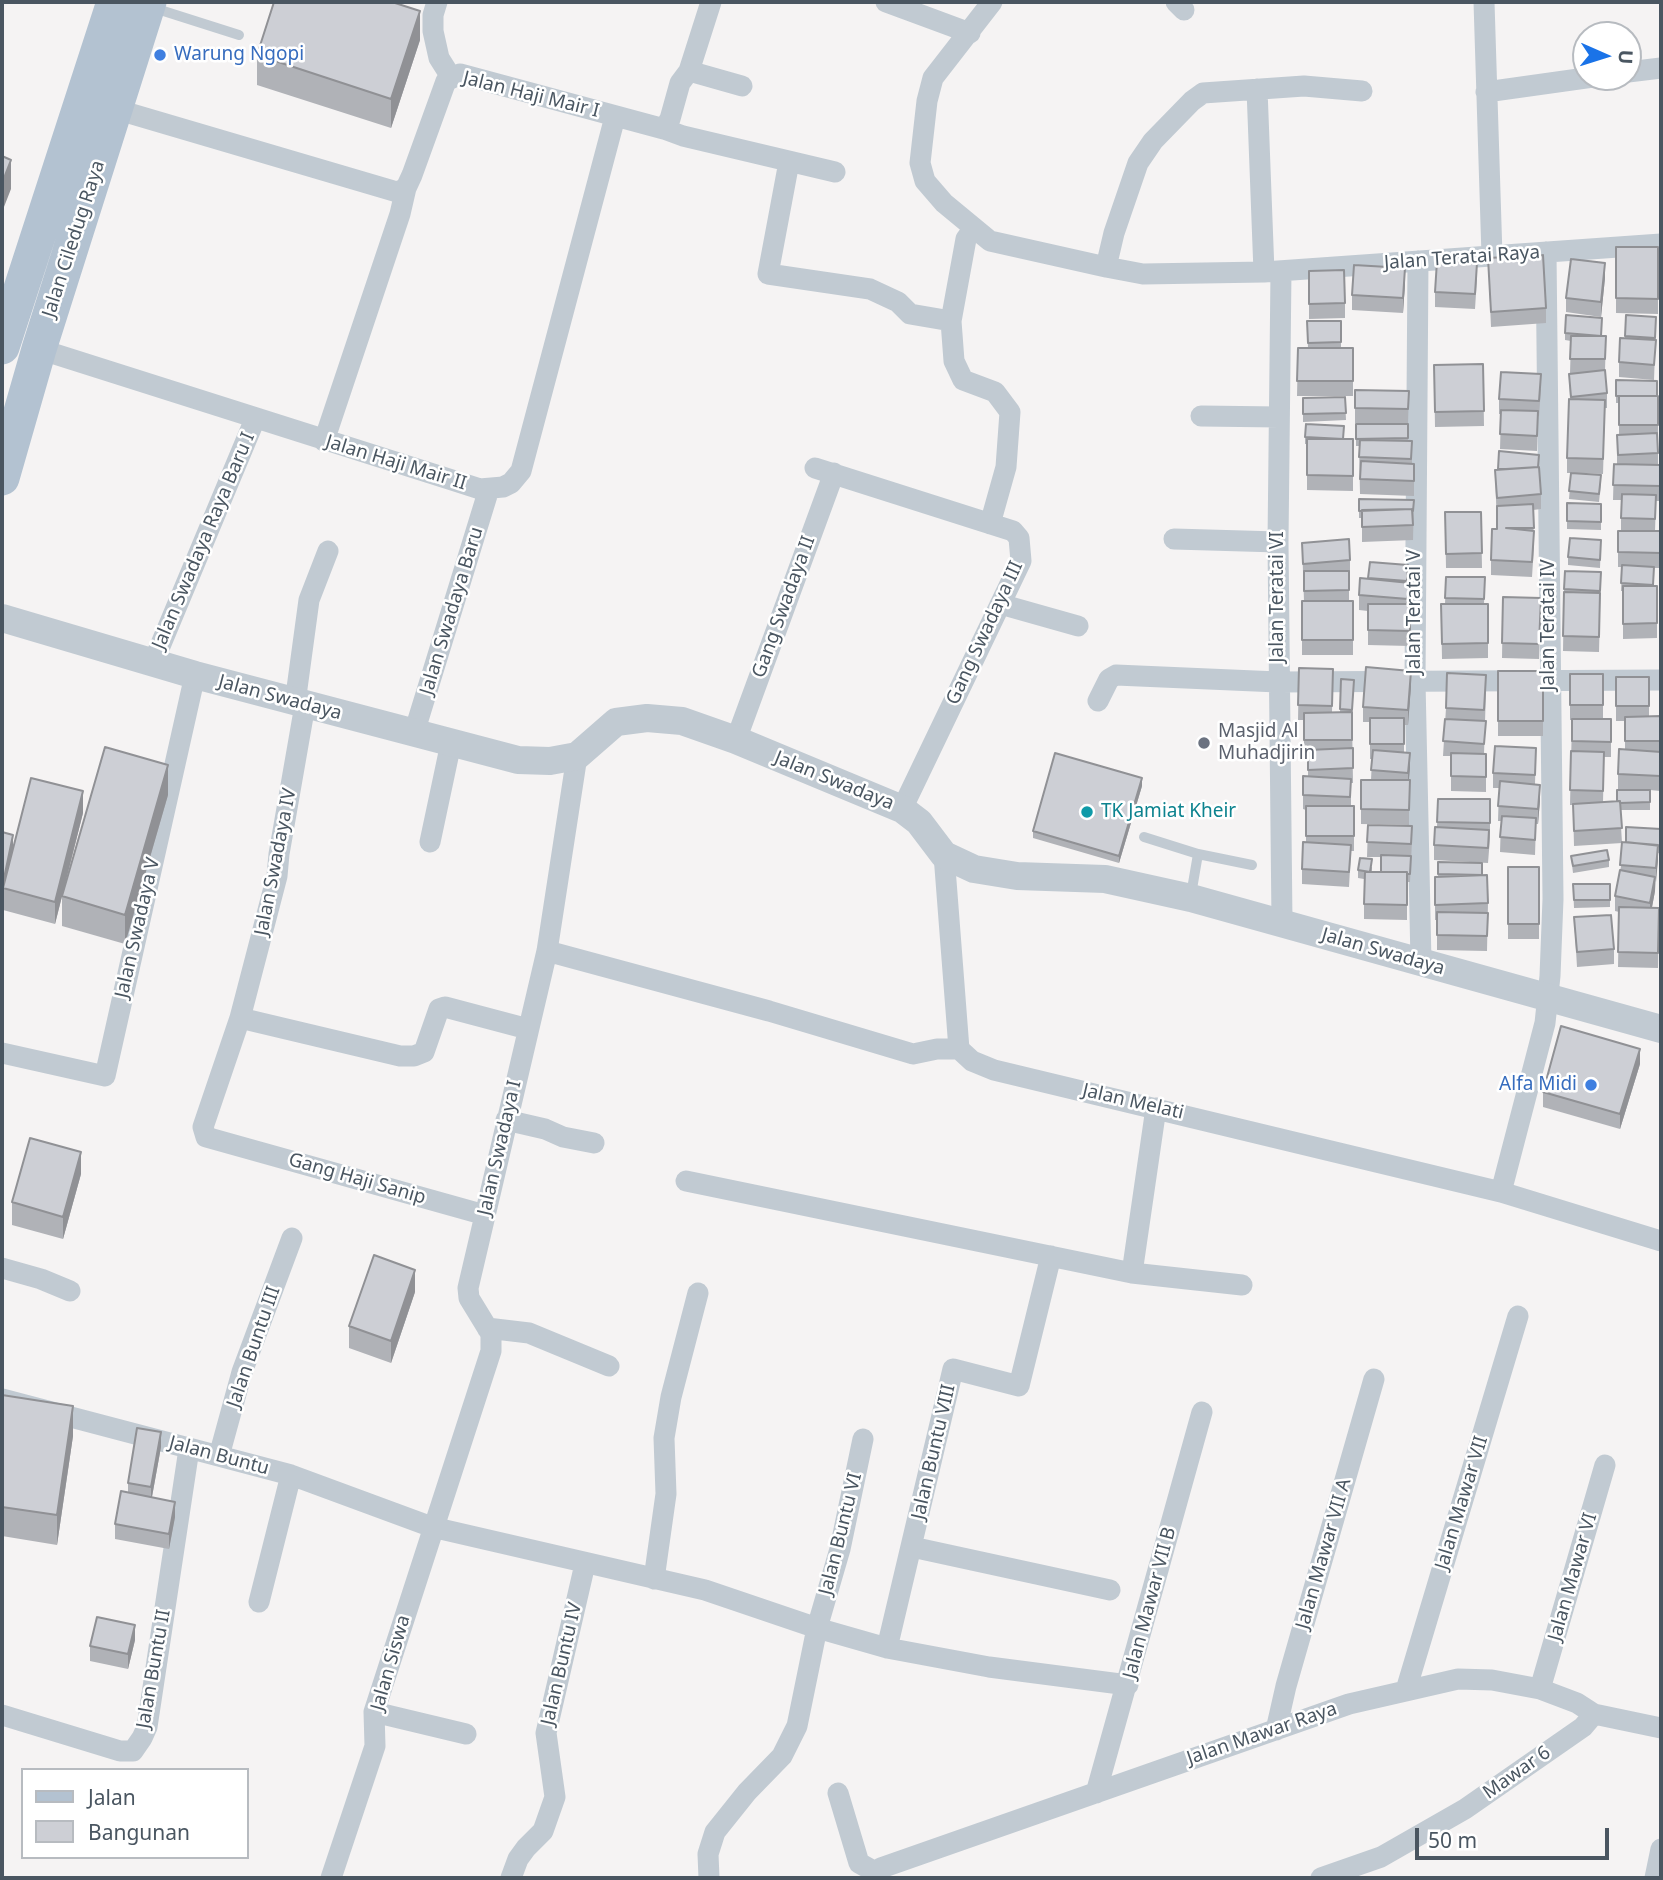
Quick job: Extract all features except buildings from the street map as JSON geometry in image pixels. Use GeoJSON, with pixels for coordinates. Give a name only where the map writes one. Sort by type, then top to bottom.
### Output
{"type":"FeatureCollection","features":[{"type":"Feature","properties":{"kind":"main road","name":"Jalan Ciledug Raya"},"geometry":{"type":"LineString","coordinates":[[2,347],[114,2]]}},
{"type":"Feature","properties":{"kind":"main road","name":"Jalan Ciledug Raya"},"geometry":{"type":"LineString","coordinates":[[2,478],[39,349],[148,4]]}},
{"type":"Feature","properties":{"kind":"main road"},"geometry":{"type":"LineString","coordinates":[[82,97],[115,109]]}},
{"type":"Feature","properties":{"kind":"street"},"geometry":{"type":"LineString","coordinates":[[438,2],[433,15],[433,31],[439,58],[451,77]]}},
{"type":"Feature","properties":{"kind":"street"},"geometry":{"type":"LineString","coordinates":[[664,129],[670,119],[680,83],[689,71],[711,2]]}},
{"type":"Feature","properties":{"kind":"street"},"geometry":{"type":"LineString","coordinates":[[886,2],[970,33],[992,2]]}},
{"type":"Feature","properties":{"kind":"street"},"geometry":{"type":"LineString","coordinates":[[1484,2],[1492,256]]}},
{"type":"Feature","properties":{"kind":"street","name":"Jalan Teratai Raya"},"geometry":{"type":"LineString","coordinates":[[970,33],[933,78],[927,101],[920,163],[925,181],[944,204],[990,241],[1143,274],[1272,271],[1661,244]]}},
{"type":"Feature","properties":{"kind":"street"},"geometry":{"type":"LineString","coordinates":[[1642,70],[1661,68]]}},
{"type":"Feature","properties":{"kind":"street"},"geometry":{"type":"LineString","coordinates":[[689,71],[742,86]]}},
{"type":"Feature","properties":{"kind":"street","name":"Jalan Haji Mair I"},"geometry":{"type":"LineString","coordinates":[[324,441],[400,214],[406,188],[446,81],[451,77],[460,74],[683,136],[835,172]]}},
{"type":"Feature","properties":{"kind":"street"},"geometry":{"type":"LineString","coordinates":[[1486,92],[1572,80]]}},
{"type":"Feature","properties":{"kind":"street"},"geometry":{"type":"LineString","coordinates":[[1106,267],[1114,233],[1138,163],[1153,141],[1203,93],[1304,86],[1362,91]]}},
{"type":"Feature","properties":{"kind":"street","name":"Jalan Teratai VI"},"geometry":{"type":"LineString","coordinates":[[1257,89],[1272,271],[1279,417],[1278,682],[1282,923]]}},
{"type":"Feature","properties":{"kind":"street"},"geometry":{"type":"LineString","coordinates":[[115,109],[390,192],[406,188]]}},
{"type":"Feature","properties":{"kind":"street","name":"Jalan Haji Mair II"},"geometry":{"type":"LineString","coordinates":[[39,349],[461,483],[489,489],[503,487],[521,471],[615,117]]}},
{"type":"Feature","properties":{"kind":"street"},"geometry":{"type":"LineString","coordinates":[[789,162],[768,274],[870,289],[898,302],[910,314],[951,321]]}},
{"type":"Feature","properties":{"kind":"street"},"geometry":{"type":"LineString","coordinates":[[974,228],[966,239],[951,321],[954,361],[963,380],[995,392],[1010,412],[1006,467],[990,524]]}},
{"type":"Feature","properties":{"kind":"street","name":"Jalan Teratai IV"},"geometry":{"type":"LineString","coordinates":[[1546,252],[1553,899],[1549,998]]}},
{"type":"Feature","properties":{"kind":"street","name":"Jalan Teratai V"},"geometry":{"type":"LineString","coordinates":[[1418,261],[1415,681],[1422,962]]}},
{"type":"Feature","properties":{"kind":"street"},"geometry":{"type":"LineString","coordinates":[[1201,416],[1279,417]]}},
{"type":"Feature","properties":{"kind":"street","name":"Jalan Swadaya Raya Baru I"},"geometry":{"type":"LineString","coordinates":[[153,663],[256,419]]}},
{"type":"Feature","properties":{"kind":"street","name":"Gang Swadaya III"},"geometry":{"type":"LineString","coordinates":[[825,470],[1013,531],[1019,538],[1021,561],[902,809]]}},
{"type":"Feature","properties":{"kind":"street","name":"Gang Swadaya II"},"geometry":{"type":"LineString","coordinates":[[736,740],[825,470]]}},
{"type":"Feature","properties":{"kind":"street","name":"Jalan Swadaya Baru"},"geometry":{"type":"LineString","coordinates":[[414,733],[489,489]]}},
{"type":"Feature","properties":{"kind":"street"},"geometry":{"type":"LineString","coordinates":[[1174,539],[1278,542]]}},
{"type":"Feature","properties":{"kind":"street","name":"Jalan Swadaya IV"},"geometry":{"type":"LineString","coordinates":[[230,1142],[206,1137],[203,1126],[240,1018],[277,876],[300,704],[309,600],[328,551]]}},
{"type":"Feature","properties":{"kind":"street"},"geometry":{"type":"LineString","coordinates":[[1000,604],[1078,626]]}},
{"type":"Feature","properties":{"kind":"street","name":"Jalan Swadaya"},"geometry":{"type":"LineString","coordinates":[[2,618],[195,676],[519,760],[550,761],[577,756],[616,722],[647,718],[682,721],[736,740],[902,809],[919,822],[944,855],[974,869],[1017,876],[1105,879],[1191,898],[1661,1029]]}},
{"type":"Feature","properties":{"kind":"street"},"geometry":{"type":"LineString","coordinates":[[1098,701],[1109,679],[1116,675],[1278,682],[1661,680]]}},
{"type":"Feature","properties":{"kind":"street","name":"Jalan Swadaya V"},"geometry":{"type":"LineString","coordinates":[[2,1053],[105,1076],[195,676]]}},
{"type":"Feature","properties":{"kind":"street"},"geometry":{"type":"LineString","coordinates":[[430,842],[451,743]]}},
{"type":"Feature","properties":{"kind":"street","name":"Jalan Swadaya I"},"geometry":{"type":"LineString","coordinates":[[432,1527],[491,1351],[491,1334],[469,1298],[468,1289],[547,951],[577,756]]}},
{"type":"Feature","properties":{"kind":"street"},"geometry":{"type":"LineString","coordinates":[[547,951],[769,1011],[913,1054],[937,1049],[959,1049],[944,855]]}},
{"type":"Feature","properties":{"kind":"street"},"geometry":{"type":"LineString","coordinates":[[1501,1192],[1545,1023],[1549,998]]}},
{"type":"Feature","properties":{"kind":"street"},"geometry":{"type":"LineString","coordinates":[[240,1018],[400,1056],[414,1056],[424,1052],[439,1009],[445,1007],[528,1029]]}},
{"type":"Feature","properties":{"kind":"street","name":"Jalan Melati"},"geometry":{"type":"LineString","coordinates":[[959,1049],[971,1061],[994,1070],[1501,1192],[1661,1241]]}},
{"type":"Feature","properties":{"kind":"street"},"geometry":{"type":"LineString","coordinates":[[1132,1273],[1157,1108]]}},
{"type":"Feature","properties":{"kind":"street"},"geometry":{"type":"LineString","coordinates":[[506,1120],[594,1143]]}},
{"type":"Feature","properties":{"kind":"street","name":"Gang Haji Sanip"},"geometry":{"type":"LineString","coordinates":[[230,1142],[485,1215]]}},
{"type":"Feature","properties":{"kind":"street"},"geometry":{"type":"LineString","coordinates":[[686,1181],[1132,1273],[1242,1285]]}},
{"type":"Feature","properties":{"kind":"street","name":"Jalan Buntu III"},"geometry":{"type":"LineString","coordinates":[[219,1456],[242,1371],[292,1238]]}},
{"type":"Feature","properties":{"kind":"street","name":"Jalan Buntu VIII"},"geometry":{"type":"LineString","coordinates":[[887,1648],[953,1369],[1019,1386],[1051,1256]]}},
{"type":"Feature","properties":{"kind":"street"},"geometry":{"type":"LineString","coordinates":[[2,1268],[70,1291]]}},
{"type":"Feature","properties":{"kind":"street"},"geometry":{"type":"LineString","coordinates":[[654,1579],[666,1494],[664,1438],[671,1397],[698,1293]]}},
{"type":"Feature","properties":{"kind":"street","name":"Jalan Mawar VII"},"geometry":{"type":"LineString","coordinates":[[1406,1690],[1518,1316]]}},
{"type":"Feature","properties":{"kind":"street"},"geometry":{"type":"LineString","coordinates":[[487,1328],[529,1333],[609,1366]]}},
{"type":"Feature","properties":{"kind":"street","name":"Jalan Mawar VII A"},"geometry":{"type":"LineString","coordinates":[[1276,1730],[1286,1686],[1374,1379]]}},
{"type":"Feature","properties":{"kind":"street","name":"Jalan Buntu"},"geometry":{"type":"LineString","coordinates":[[2,1399],[291,1475],[432,1527],[705,1590],[817,1628],[887,1648],[989,1667],[1128,1685]]}},
{"type":"Feature","properties":{"kind":"street","name":"Jalan Mawar VII B"},"geometry":{"type":"LineString","coordinates":[[1096,1793],[1202,1412]]}},
{"type":"Feature","properties":{"kind":"street","name":"Jalan Buntu VI"},"geometry":{"type":"LineString","coordinates":[[709,1878],[708,1853],[715,1832],[747,1792],[782,1756],[797,1726],[817,1628],[839,1549],[863,1439]]}},
{"type":"Feature","properties":{"kind":"street","name":"Jalan Buntu II"},"geometry":{"type":"LineString","coordinates":[[2,1715],[120,1751],[133,1751],[146,1727],[190,1449]]}},
{"type":"Feature","properties":{"kind":"street","name":"Jalan Mawar VI"},"geometry":{"type":"LineString","coordinates":[[1540,1689],[1605,1465]]}},
{"type":"Feature","properties":{"kind":"street"},"geometry":{"type":"LineString","coordinates":[[259,1602],[291,1475]]}},
{"type":"Feature","properties":{"kind":"street","name":"Jalan Siswa"},"geometry":{"type":"LineString","coordinates":[[331,1878],[376,1745],[374,1712],[432,1527]]}},
{"type":"Feature","properties":{"kind":"street"},"geometry":{"type":"LineString","coordinates":[[912,1547],[1110,1590]]}},
{"type":"Feature","properties":{"kind":"street","name":"Jalan Buntu IV"},"geometry":{"type":"LineString","coordinates":[[511,1878],[518,1859],[543,1831],[555,1797],[546,1733],[585,1564]]}},
{"type":"Feature","properties":{"kind":"street","name":"Jalan Mawar Raya"},"geometry":{"type":"LineString","coordinates":[[877,1876],[881,1868],[1349,1704],[1458,1679],[1492,1680],[1540,1689],[1577,1703],[1594,1714],[1661,1726]]}},
{"type":"Feature","properties":{"kind":"street"},"geometry":{"type":"LineString","coordinates":[[374,1712],[466,1734]]}},
{"type":"Feature","properties":{"kind":"street","name":"Mawar 6"},"geometry":{"type":"LineString","coordinates":[[1321,1878],[1381,1857],[1465,1810],[1583,1727],[1594,1714]]}},
{"type":"Feature","properties":{"kind":"street"},"geometry":{"type":"LineString","coordinates":[[838,1793],[859,1863],[877,1876]]}},
{"type":"Feature","properties":{"kind":"street"},"geometry":{"type":"LineString","coordinates":[[1655,1878],[1661,1849]]}},
{"type":"Feature","properties":{"kind":"lane"},"geometry":{"type":"LineString","coordinates":[[148,4],[239,35]]}},
{"type":"Feature","properties":{"kind":"lane"},"geometry":{"type":"LineString","coordinates":[[1144,837],[1198,854],[1252,865]]}},
{"type":"Feature","properties":{"kind":"lane"},"geometry":{"type":"LineString","coordinates":[[1191,898],[1198,854]]}},
{"type":"Feature","properties":{"kind":"place","name":"Warung Ngopi"},"geometry":{"type":"Point","coordinates":[160,55]}},
{"type":"Feature","properties":{"kind":"place","name":"Masjid Al Muhadjirin"},"geometry":{"type":"Point","coordinates":[1204,743]}},
{"type":"Feature","properties":{"kind":"place","name":"TK Jamiat Kheir"},"geometry":{"type":"Point","coordinates":[1087,812]}},
{"type":"Feature","properties":{"kind":"place","name":"Alfa Midi"},"geometry":{"type":"Point","coordinates":[1591,1085]}}]}
